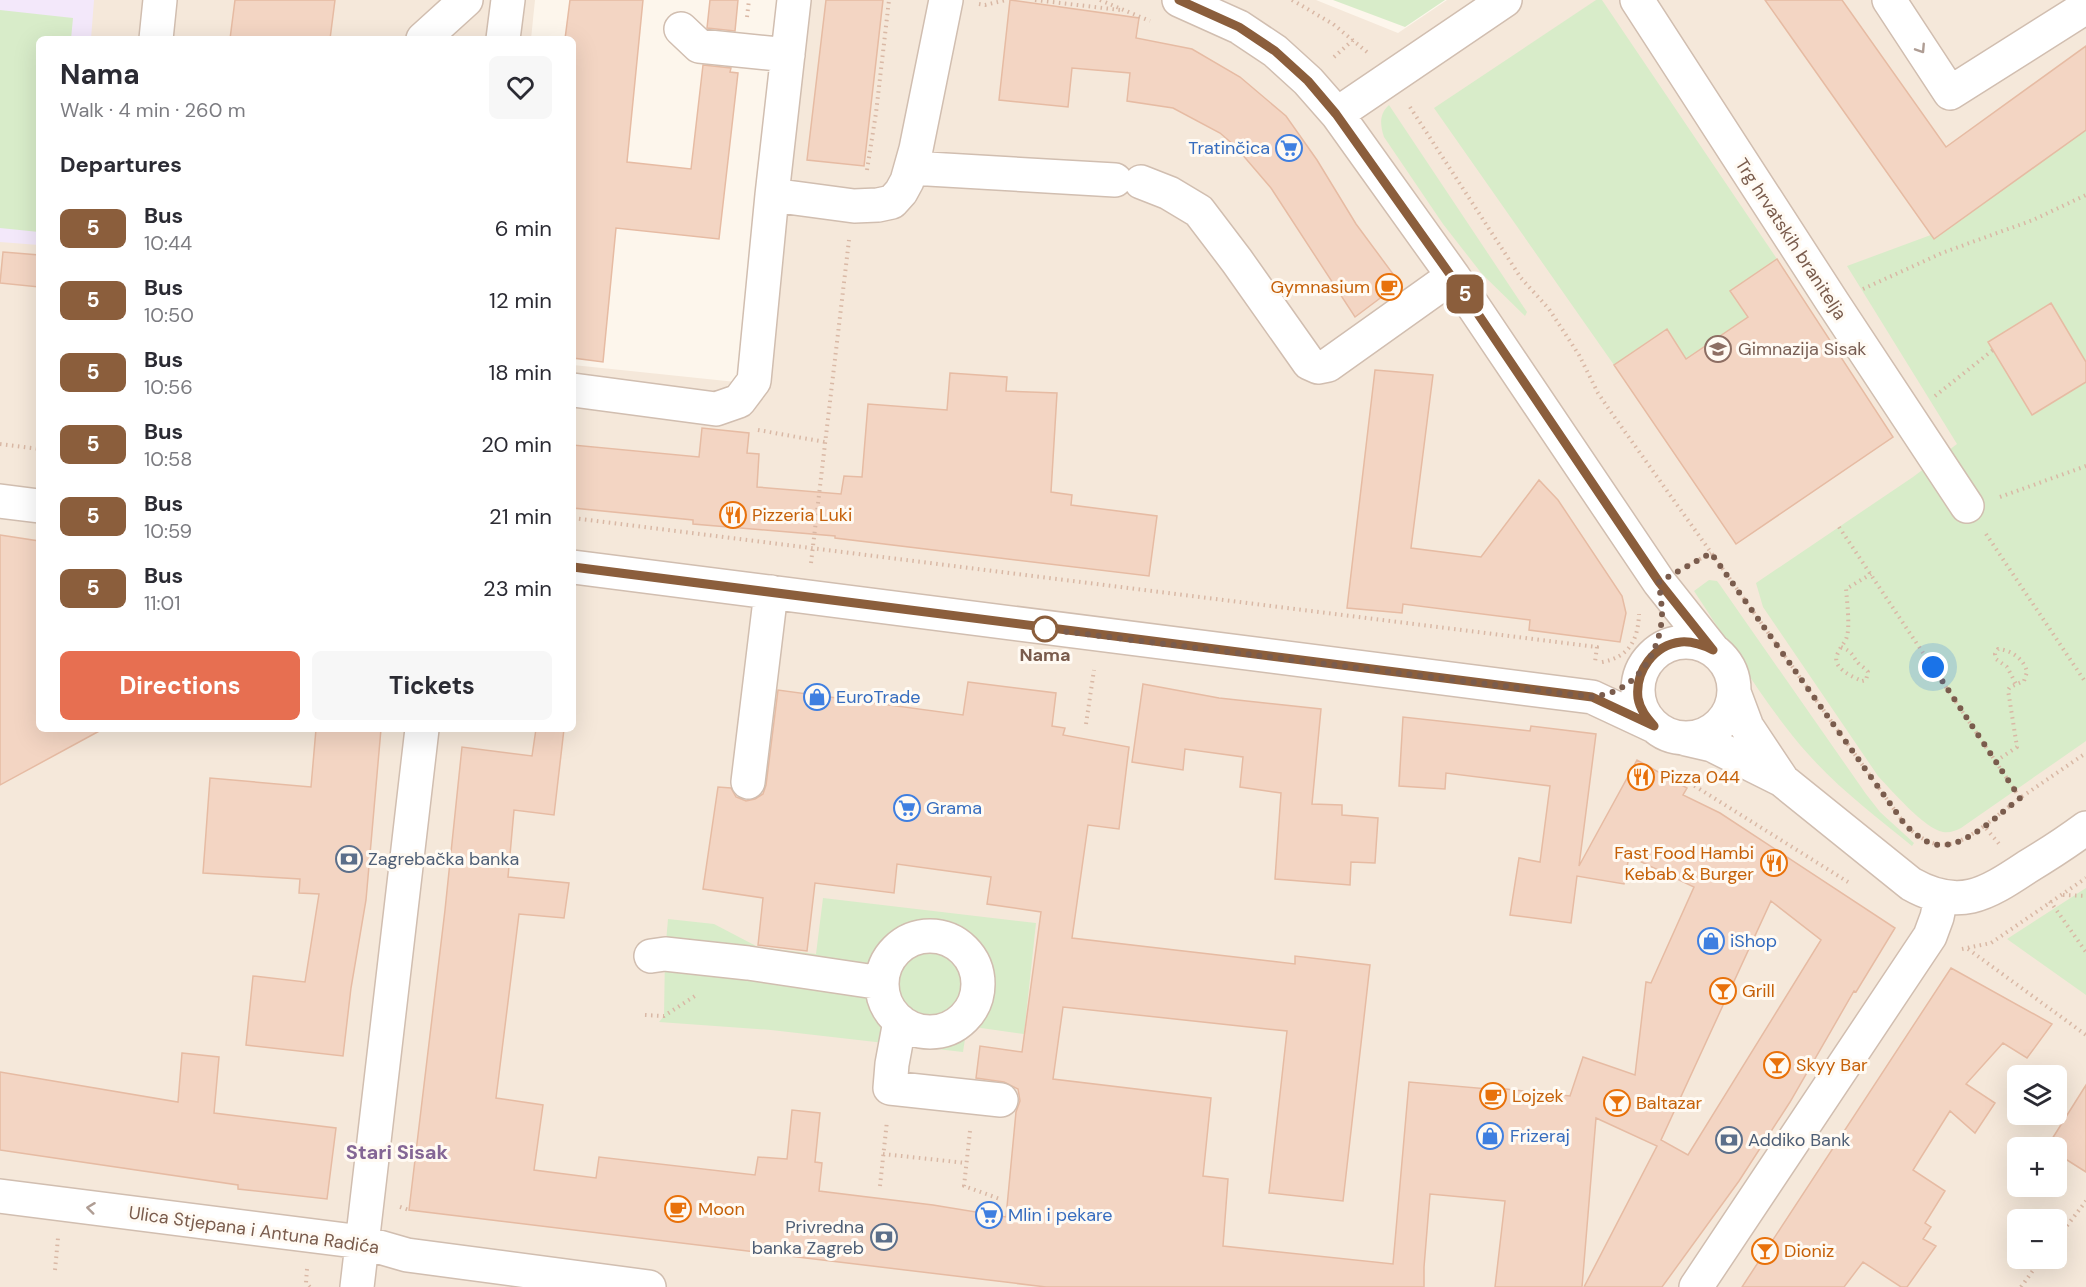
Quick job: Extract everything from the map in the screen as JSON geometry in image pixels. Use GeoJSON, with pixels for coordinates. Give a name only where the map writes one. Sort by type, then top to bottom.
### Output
{"type":"FeatureCollection","features":[{"type":"Feature","properties":{"kind":"street"},"geometry":{"type":"LineString","coordinates":[[156,36],[160,0]]}},
{"type":"Feature","properties":{"kind":"street"},"geometry":{"type":"LineString","coordinates":[[426,36],[466,0]]}},
{"type":"Feature","properties":{"kind":"street"},"geometry":{"type":"LineString","coordinates":[[503,36],[508,0]]}},
{"type":"Feature","properties":{"kind":"street"},"geometry":{"type":"LineString","coordinates":[[576,390],[716,409],[739,401],[754,381],[794,0]]}},
{"type":"Feature","properties":{"kind":"street"},"geometry":{"type":"LineString","coordinates":[[772,195],[854,206],[892,202],[901,192],[911,168],[946,0]]}},
{"type":"Feature","properties":{"kind":"street"},"geometry":{"type":"LineString","coordinates":[[1179,0],[1239,27],[1275,51],[1308,81],[1336,114],[1453,276],[1659,582],[1730,669],[1735,695],[1747,728],[1782,780]]}},
{"type":"Feature","properties":{"kind":"street"},"geometry":{"type":"LineString","coordinates":[[1336,114],[1504,0]]}},
{"type":"Feature","properties":{"kind":"street","name":"Trg hrvatskih branitelja"},"geometry":{"type":"LineString","coordinates":[[1637,0],[1967,506]]}},
{"type":"Feature","properties":{"kind":"street"},"geometry":{"type":"LineString","coordinates":[[1890,0],[1950,93],[2086,7]]}},
{"type":"Feature","properties":{"kind":"street"},"geometry":{"type":"LineString","coordinates":[[681,29],[699,46],[788,55]]}},
{"type":"Feature","properties":{"kind":"street"},"geometry":{"type":"LineString","coordinates":[[911,168],[1128,181],[1169,193],[1199,211],[1313,366],[1328,365],[1453,276]]}},
{"type":"Feature","properties":{"kind":"street"},"geometry":{"type":"LineString","coordinates":[[0,501],[36,506]]}},
{"type":"Feature","properties":{"kind":"street"},"geometry":{"type":"LineString","coordinates":[[576,567],[1592,697],[1674,738],[1712,746],[1782,780],[1911,884],[1941,897],[1958,898],[1976,895],[1998,887],[2086,828]]}},
{"type":"Feature","properties":{"kind":"street"},"geometry":{"type":"LineString","coordinates":[[1654,726],[1644,714],[1638,699],[1638,684],[1659,636],[1662,616],[1659,582]]}},
{"type":"Feature","properties":{"kind":"street"},"geometry":{"type":"LineString","coordinates":[[748,782],[771,592]]}},
{"type":"Feature","properties":{"kind":"street"},"geometry":{"type":"LineString","coordinates":[[1592,697],[1619,689],[1633,680],[1666,646],[1682,642],[1698,643],[1713,650]]}},
{"type":"Feature","properties":{"kind":"street"},"geometry":{"type":"LineString","coordinates":[[1686,739],[1700,737],[1713,731],[1731,709],[1735,695]]}},
{"type":"Feature","properties":{"kind":"street"},"geometry":{"type":"LineString","coordinates":[[357,1287],[422,732]]}},
{"type":"Feature","properties":{"kind":"street"},"geometry":{"type":"LineString","coordinates":[[1696,1287],[1930,936],[1941,897]]}},
{"type":"Feature","properties":{"kind":"street"},"geometry":{"type":"LineString","coordinates":[[931,935],[946,938],[970,956],[979,985],[968,1014],[957,1024],[943,1030],[928,1032],[913,1029],[900,1021],[884,998],[882,983],[891,955],[902,944],[931,935]]}},
{"type":"Feature","properties":{"kind":"street"},"geometry":{"type":"LineString","coordinates":[[651,956],[665,954],[748,963],[882,983]]}},
{"type":"Feature","properties":{"kind":"street"},"geometry":{"type":"LineString","coordinates":[[900,1021],[890,1088],[987,1098]]}},
{"type":"Feature","properties":{"kind":"street","name":"Ulica Stjepana i Antuna Radića"},"geometry":{"type":"LineString","coordinates":[[0,1196],[362,1242],[407,1255],[649,1287]]}},
{"type":"Feature","properties":{"kind":"path"},"geometry":{"type":"LineString","coordinates":[[807,597],[854,206],[866,177],[889,0]]}},
{"type":"Feature","properties":{"kind":"path"},"geometry":{"type":"LineString","coordinates":[[1035,0],[1125,10]]}},
{"type":"Feature","properties":{"kind":"path"},"geometry":{"type":"LineString","coordinates":[[1100,0],[1159,25]]}},
{"type":"Feature","properties":{"kind":"path"},"geometry":{"type":"LineString","coordinates":[[1292,0],[1333,24],[1364,49],[1391,78],[1521,278],[1549,309],[1579,355],[1598,393],[1906,826],[1922,839],[1937,845],[1952,844],[1971,835],[2086,753]]}},
{"type":"Feature","properties":{"kind":"path"},"geometry":{"type":"LineString","coordinates":[[1833,303],[1942,253],[2033,220],[2086,195]]}},
{"type":"Feature","properties":{"kind":"path"},"geometry":{"type":"LineString","coordinates":[[1908,417],[1993,350]]}},
{"type":"Feature","properties":{"kind":"path"},"geometry":{"type":"LineString","coordinates":[[739,401],[757,430],[825,442]]}},
{"type":"Feature","properties":{"kind":"path"},"geometry":{"type":"LineString","coordinates":[[0,444],[36,449]]}},
{"type":"Feature","properties":{"kind":"path"},"geometry":{"type":"LineString","coordinates":[[2086,466],[2015,493],[1967,506],[2086,683]]}},
{"type":"Feature","properties":{"kind":"path"},"geometry":{"type":"LineString","coordinates":[[576,519],[1597,647],[1592,697]]}},
{"type":"Feature","properties":{"kind":"path"},"geometry":{"type":"LineString","coordinates":[[1839,527],[2020,798]]}},
{"type":"Feature","properties":{"kind":"path"},"geometry":{"type":"LineString","coordinates":[[1595,663],[1614,660],[1629,649],[1637,633],[1639,614],[1632,598],[1711,553]]}},
{"type":"Feature","properties":{"kind":"path"},"geometry":{"type":"LineString","coordinates":[[1841,647],[1851,651],[1859,664],[1867,669],[1866,680],[1862,681],[1851,676],[1837,664],[1836,655],[1847,637],[1846,589],[1871,574]]}},
{"type":"Feature","properties":{"kind":"path"},"geometry":{"type":"LineString","coordinates":[[1996,760],[2017,747],[2008,690],[2024,681],[2027,672],[2027,668],[2016,655],[1998,649],[1995,654],[1996,659],[2007,667],[2016,684]]}},
{"type":"Feature","properties":{"kind":"path"},"geometry":{"type":"LineString","coordinates":[[1086,724],[1095,666]]}},
{"type":"Feature","properties":{"kind":"path"},"geometry":{"type":"LineString","coordinates":[[1672,772],[1851,884]]}},
{"type":"Feature","properties":{"kind":"path"},"geometry":{"type":"LineString","coordinates":[[1984,826],[1993,837]]}},
{"type":"Feature","properties":{"kind":"path"},"geometry":{"type":"LineString","coordinates":[[1930,936],[1953,949],[1967,949],[1991,943],[2086,878]]}},
{"type":"Feature","properties":{"kind":"path"},"geometry":{"type":"LineString","coordinates":[[2062,895],[2086,896]]}},
{"type":"Feature","properties":{"kind":"path"},"geometry":{"type":"LineString","coordinates":[[2050,901],[2086,952]]}},
{"type":"Feature","properties":{"kind":"path"},"geometry":{"type":"LineString","coordinates":[[1967,949],[2086,1035]]}},
{"type":"Feature","properties":{"kind":"path"},"geometry":{"type":"LineString","coordinates":[[645,1015],[664,1016],[703,991]]}},
{"type":"Feature","properties":{"kind":"path"},"geometry":{"type":"LineString","coordinates":[[880,1186],[890,1088]]}},
{"type":"Feature","properties":{"kind":"path"},"geometry":{"type":"LineString","coordinates":[[987,1098],[966,1163],[964,1186],[1000,1199]]}},
{"type":"Feature","properties":{"kind":"path"},"geometry":{"type":"LineString","coordinates":[[883,1154],[966,1163]]}},
{"type":"Feature","properties":{"kind":"path"},"geometry":{"type":"LineString","coordinates":[[2067,1226],[2086,1202]]}},
{"type":"Feature","properties":{"kind":"path"},"geometry":{"type":"LineString","coordinates":[[2020,1287],[2034,1269]]}},
{"type":"Feature","properties":{"kind":"shaded area"},"geometry":{"type":"Polygon","coordinates":[[[0,0],[535,0],[531,36],[36,36],[36,732],[576,732],[576,365],[736,382],[782,0],[1316,0],[1398,33],[1447,0],[2086,0],[2086,1287],[0,1287],[0,0]]]}},
{"type":"Feature","properties":{"kind":"shaded area"},"geometry":{"type":"Polygon","coordinates":[[[0,0],[94,0],[91,36],[36,36],[36,245],[0,242],[0,0]]]}},
{"type":"Feature","properties":{"kind":"green space"},"geometry":{"type":"Polygon","coordinates":[[[1333,0],[1445,0],[1405,27],[1333,0]]]}},
{"type":"Feature","properties":{"kind":"green space"},"geometry":{"type":"Polygon","coordinates":[[[1596,0],[1602,0],[1777,259],[1731,290],[1748,317],[1686,359],[1666,329],[1614,365],[1434,108],[1596,0]]]}},
{"type":"Feature","properties":{"kind":"green space"},"geometry":{"type":"Polygon","coordinates":[[[0,10],[73,18],[71,36],[36,36],[36,232],[0,228],[0,10]]]}},
{"type":"Feature","properties":{"kind":"green space"},"geometry":{"type":"Polygon","coordinates":[[[1389,105],[1527,312],[1525,316],[1482,274],[1443,224],[1384,137],[1381,120],[1383,112],[1389,105]]]}},
{"type":"Feature","properties":{"kind":"green space"},"geometry":{"type":"Polygon","coordinates":[[[2086,129],[2086,741],[1961,828],[1952,832],[1943,832],[1918,817],[1878,776],[1763,607],[1756,583],[1913,477],[1957,444],[1847,266],[1947,229],[2086,129]]]}},
{"type":"Feature","properties":{"kind":"green space"},"geometry":{"type":"Polygon","coordinates":[[[1709,580],[1717,581],[1866,794],[1880,812],[1914,843],[1912,846],[1833,780],[1793,736],[1749,675],[1694,591],[1709,580]]]}},
{"type":"Feature","properties":{"kind":"green space"},"geometry":{"type":"Polygon","coordinates":[[[2086,888],[2086,995],[2007,939],[2086,888]]]}},
{"type":"Feature","properties":{"kind":"green space"},"geometry":{"type":"Polygon","coordinates":[[[823,898],[1036,923],[1024,1034],[967,1026],[963,1052],[771,1030],[659,1022],[664,1016],[668,919],[714,924],[758,947],[816,954],[823,898]]]}},
{"type":"Feature","properties":{"kind":"building"},"geometry":{"type":"Polygon","coordinates":[[[235,0],[335,0],[330,36],[230,36],[235,0]]]}},
{"type":"Feature","properties":{"kind":"building"},"geometry":{"type":"Polygon","coordinates":[[[570,0],[643,0],[627,162],[691,169],[703,65],[731,68],[730,72],[738,73],[719,239],[616,228],[603,362],[576,358],[576,36],[565,36],[570,0]]]}},
{"type":"Feature","properties":{"kind":"building"},"geometry":{"type":"Polygon","coordinates":[[[710,0],[738,0],[735,31],[707,28],[710,0]]]}},
{"type":"Feature","properties":{"kind":"building"},"geometry":{"type":"Polygon","coordinates":[[[826,0],[883,0],[864,166],[807,160],[826,0]]]}},
{"type":"Feature","properties":{"kind":"building"},"geometry":{"type":"Polygon","coordinates":[[[1010,0],[1139,18],[1136,38],[1192,49],[1240,77],[1286,116],[1317,160],[1356,224],[1396,278],[1378,291],[1383,296],[1355,317],[1271,188],[1235,146],[1220,133],[1173,108],[1127,101],[1130,73],[1072,68],[1068,107],[999,100],[1010,0]]]}},
{"type":"Feature","properties":{"kind":"building"},"geometry":{"type":"Polygon","coordinates":[[[1765,0],[1842,0],[1946,147],[2086,46],[2086,130],[1934,239],[1765,0]]]}},
{"type":"Feature","properties":{"kind":"building"},"geometry":{"type":"Polygon","coordinates":[[[3,252],[36,255],[36,287],[0,283],[3,252]]]}},
{"type":"Feature","properties":{"kind":"building"},"geometry":{"type":"Polygon","coordinates":[[[1777,259],[1893,437],[1736,544],[1614,365],[1667,329],[1686,359],[1748,317],[1730,291],[1777,259]]]}},
{"type":"Feature","properties":{"kind":"building"},"geometry":{"type":"Polygon","coordinates":[[[2051,303],[2086,362],[2086,382],[2032,415],[1988,342],[2051,303]]]}},
{"type":"Feature","properties":{"kind":"building"},"geometry":{"type":"Polygon","coordinates":[[[1375,370],[1433,375],[1411,548],[1481,557],[1539,480],[1558,500],[1622,596],[1626,613],[1620,642],[1529,630],[1530,620],[1403,604],[1402,613],[1347,608],[1375,370]]]}},
{"type":"Feature","properties":{"kind":"building"},"geometry":{"type":"Polygon","coordinates":[[[950,373],[1007,377],[1006,391],[1057,393],[1051,492],[1072,495],[1071,505],[1157,516],[1149,576],[835,538],[835,536],[693,524],[693,520],[576,508],[576,445],[699,457],[702,428],[749,433],[747,453],[759,454],[757,487],[841,494],[844,476],[862,477],[868,404],[947,410],[950,373]]]}},
{"type":"Feature","properties":{"kind":"building"},"geometry":{"type":"Polygon","coordinates":[[[0,535],[36,541],[36,732],[97,732],[0,785],[0,535]]]}},
{"type":"Feature","properties":{"kind":"building"},"geometry":{"type":"Polygon","coordinates":[[[968,682],[1056,693],[1052,726],[1065,728],[1063,735],[1129,747],[1119,829],[1088,825],[1072,938],[1295,964],[1295,956],[1370,965],[1343,1201],[1269,1193],[1287,1031],[1063,1007],[1053,1079],[1211,1098],[1203,1176],[1228,1179],[1223,1246],[1393,1264],[1409,1082],[1488,1089],[1488,1087],[1570,1096],[1583,1057],[1635,1075],[1646,982],[1651,983],[1694,887],[1629,856],[1624,884],[1577,876],[1571,923],[1510,915],[1519,858],[1540,862],[1550,786],[1446,773],[1445,789],[1399,786],[1403,717],[1530,731],[1531,726],[1596,734],[1579,866],[1637,760],[1687,788],[1683,795],[1720,813],[1895,928],[1856,992],[1854,991],[1790,1102],[1739,1181],[1662,1287],[1584,1287],[1657,1146],[1596,1118],[1582,1287],[1495,1287],[1505,1201],[1430,1194],[1424,1287],[1046,1287],[409,1210],[462,747],[532,756],[536,732],[564,732],[554,815],[514,810],[508,877],[569,883],[564,918],[519,914],[496,1098],[543,1105],[534,1170],[596,1178],[599,1157],[755,1175],[758,1157],[787,1159],[792,1110],[820,1113],[815,1162],[822,1163],[819,1191],[933,1205],[1006,1217],[1016,1112],[1020,1101],[1018,1089],[1004,1082],[976,1078],[980,1046],[1022,1052],[1041,912],[987,904],[991,877],[897,864],[894,893],[815,883],[807,951],[758,945],[763,898],[703,889],[718,787],[731,788],[736,797],[746,801],[763,794],[778,690],[963,715],[968,682]],[[1771,901],[1661,1140],[1688,1155],[1821,940],[1771,901]]]}},
{"type":"Feature","properties":{"kind":"building"},"geometry":{"type":"Polygon","coordinates":[[[1143,684],[1219,698],[1321,709],[1312,804],[1342,805],[1342,815],[1378,818],[1375,863],[1351,862],[1350,885],[1275,879],[1281,793],[1240,787],[1243,757],[1185,749],[1183,770],[1132,762],[1143,684]]]}},
{"type":"Feature","properties":{"kind":"building"},"geometry":{"type":"Polygon","coordinates":[[[316,732],[381,732],[366,900],[351,988],[343,1056],[246,1045],[253,976],[305,982],[319,894],[299,893],[300,879],[203,873],[210,778],[311,787],[316,732]]]}},
{"type":"Feature","properties":{"kind":"building"},"geometry":{"type":"Polygon","coordinates":[[[1951,968],[2052,1024],[2027,1058],[2003,1043],[1966,1084],[1995,1103],[1975,1133],[1950,1111],[1913,1170],[1945,1191],[1925,1223],[1931,1227],[1923,1239],[1936,1246],[1907,1287],[1901,1287],[1863,1262],[1844,1287],[1742,1287],[1951,968]]]}},
{"type":"Feature","properties":{"kind":"building"},"geometry":{"type":"Polygon","coordinates":[[[182,1053],[219,1057],[214,1113],[336,1128],[327,1199],[238,1189],[238,1185],[0,1150],[0,1072],[178,1102],[182,1053]]]}},
{"type":"Feature","properties":{"kind":"building"},"geometry":{"type":"Polygon","coordinates":[[[2086,1085],[2086,1172],[2067,1160],[2067,1137],[2053,1137],[2061,1125],[2067,1125],[2067,1115],[2086,1085]]]}},
{"type":"Feature","properties":{"kind":"bus line","name":"5"},"geometry":{"type":"LineString","coordinates":[[576,567],[1592,697],[1654,726],[1644,714],[1638,699],[1638,684],[1643,669],[1652,655],[1666,646],[1682,642],[1698,643],[1713,650],[1659,582],[1453,276],[1336,114],[1308,81],[1275,51],[1239,27],[1179,0]]}},
{"type":"Feature","properties":{"kind":"place","name":"Tratinčica"},"geometry":{"type":"Point","coordinates":[1289,148]}},
{"type":"Feature","properties":{"kind":"place","name":"Gymnasium"},"geometry":{"type":"Point","coordinates":[1389,287]}},
{"type":"Feature","properties":{"kind":"place","name":"Gimnazija Sisak"},"geometry":{"type":"Point","coordinates":[1718,349]}},
{"type":"Feature","properties":{"kind":"place","name":"Pizzeria Luki"},"geometry":{"type":"Point","coordinates":[733,515]}},
{"type":"Feature","properties":{"kind":"place","name":"Nama"},"geometry":{"type":"Point","coordinates":[1045,629]}},
{"type":"Feature","properties":{"kind":"place","name":"EuroTrade"},"geometry":{"type":"Point","coordinates":[817,697]}},
{"type":"Feature","properties":{"kind":"place","name":"Pizza 044"},"geometry":{"type":"Point","coordinates":[1641,777]}},
{"type":"Feature","properties":{"kind":"place","name":"Grama"},"geometry":{"type":"Point","coordinates":[907,808]}},
{"type":"Feature","properties":{"kind":"place","name":"Zagrebačka banka"},"geometry":{"type":"Point","coordinates":[349,859]}},
{"type":"Feature","properties":{"kind":"place","name":"Fast Food Hambi Kebab & Burger"},"geometry":{"type":"Point","coordinates":[1774,863]}},
{"type":"Feature","properties":{"kind":"place","name":"iShop"},"geometry":{"type":"Point","coordinates":[1711,941]}},
{"type":"Feature","properties":{"kind":"place","name":"Grill"},"geometry":{"type":"Point","coordinates":[1723,991]}},
{"type":"Feature","properties":{"kind":"place","name":"Skyy Bar"},"geometry":{"type":"Point","coordinates":[1777,1065]}},
{"type":"Feature","properties":{"kind":"place","name":"Lojzek"},"geometry":{"type":"Point","coordinates":[1493,1096]}},
{"type":"Feature","properties":{"kind":"place","name":"Baltazar"},"geometry":{"type":"Point","coordinates":[1617,1103]}},
{"type":"Feature","properties":{"kind":"place","name":"Frizeraj"},"geometry":{"type":"Point","coordinates":[1490,1136]}},
{"type":"Feature","properties":{"kind":"place","name":"Addiko Bank"},"geometry":{"type":"Point","coordinates":[1729,1140]}},
{"type":"Feature","properties":{"kind":"place","name":"Moon"},"geometry":{"type":"Point","coordinates":[678,1209]}},
{"type":"Feature","properties":{"kind":"place","name":"Mlin i pekare"},"geometry":{"type":"Point","coordinates":[989,1215]}},
{"type":"Feature","properties":{"kind":"place","name":"Privredna banka Zagreb"},"geometry":{"type":"Point","coordinates":[884,1237]}},
{"type":"Feature","properties":{"kind":"place","name":"Dioniz"},"geometry":{"type":"Point","coordinates":[1765,1251]}},
{"type":"Feature","properties":{"kind":"district","name":"Stari Sisak"},"geometry":{"type":"Point","coordinates":[397,1152]}},
{"type":"Feature","properties":{"kind":"route"},"geometry":{"type":"LineString","coordinates":[[1045,629],[1592,697],[1619,689],[1633,680],[1652,655],[1659,636],[1662,616],[1659,582],[1711,553],[1906,826],[1922,839],[1937,845],[1952,844],[1971,835],[2020,798],[1933,667]]}}]}
